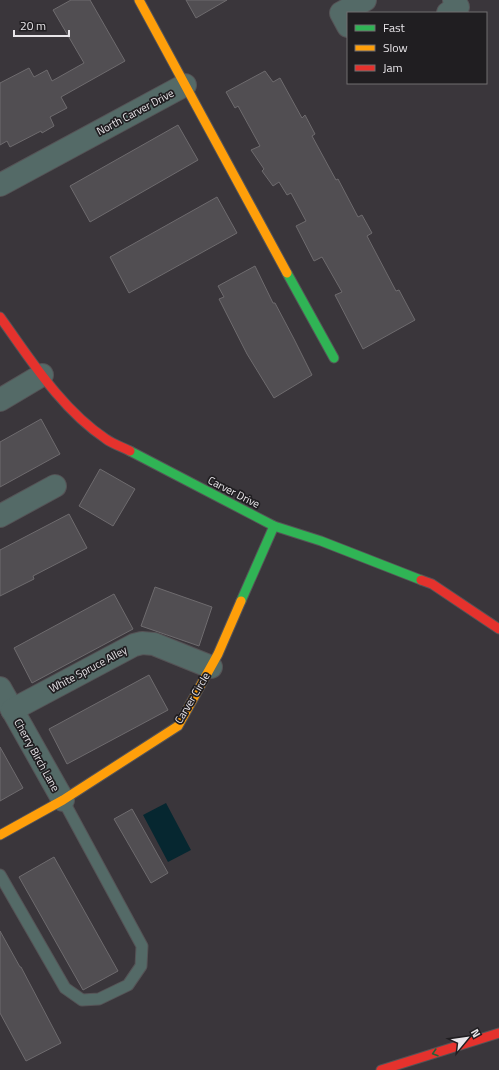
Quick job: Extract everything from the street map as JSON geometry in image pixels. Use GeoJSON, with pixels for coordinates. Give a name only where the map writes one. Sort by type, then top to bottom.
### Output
{"type":"FeatureCollection","features":[{"type":"Feature","properties":{"kind":"main road","name":"North Carver Drive"},"geometry":{"type":"LineString","coordinates":[[139,0],[185,85]]}},
{"type":"Feature","properties":{"kind":"main road"},"geometry":{"type":"LineString","coordinates":[[185,85],[262,229],[334,358]]}},
{"type":"Feature","properties":{"kind":"main road","name":"Carver Drive"},"geometry":{"type":"LineString","coordinates":[[0,317],[42,375],[76,415],[106,439],[274,526],[321,541],[432,584],[499,629]]}},
{"type":"Feature","properties":{"kind":"main road","name":"Carver Circle"},"geometry":{"type":"LineString","coordinates":[[0,835],[63,800],[178,726],[218,654],[274,526]]}},
{"type":"Feature","properties":{"kind":"main road"},"geometry":{"type":"LineString","coordinates":[[381,1070],[499,1033]]}},
{"type":"Feature","properties":{"kind":"street"},"geometry":{"type":"LineString","coordinates":[[347,24],[341,13],[365,0]]}},
{"type":"Feature","properties":{"kind":"street"},"geometry":{"type":"LineString","coordinates":[[450,12],[458,7],[454,0]]}},
{"type":"Feature","properties":{"kind":"street","name":"North Carver Drive"},"geometry":{"type":"LineString","coordinates":[[0,185],[185,85]]}},
{"type":"Feature","properties":{"kind":"street"},"geometry":{"type":"LineString","coordinates":[[0,400],[42,375]]}},
{"type":"Feature","properties":{"kind":"street"},"geometry":{"type":"LineString","coordinates":[[0,516],[55,486]]}},
{"type":"Feature","properties":{"kind":"street","name":"White Spruce Alley"},"geometry":{"type":"LineString","coordinates":[[12,710],[134,645],[142,643],[154,644],[211,667]]}},
{"type":"Feature","properties":{"kind":"street","name":"Cherry Birch Lane"},"geometry":{"type":"LineString","coordinates":[[0,688],[63,800]]}},
{"type":"Feature","properties":{"kind":"lane"},"geometry":{"type":"LineString","coordinates":[[0,874],[65,988],[82,1000],[99,999],[128,985],[142,966],[142,946],[63,800]]}},
{"type":"Feature","properties":{"kind":"water"},"geometry":{"type":"Polygon","coordinates":[[[166,803],[191,850],[168,862],[143,815],[166,803]]]}},
{"type":"Feature","properties":{"kind":"building"},"geometry":{"type":"Polygon","coordinates":[[[71,0],[90,0],[125,61],[61,97],[67,108],[50,117],[54,126],[10,147],[7,141],[0,145],[0,83],[29,68],[34,77],[47,70],[52,81],[84,63],[53,10],[71,0]]]}},
{"type":"Feature","properties":{"kind":"building"},"geometry":{"type":"Polygon","coordinates":[[[186,0],[227,0],[196,18],[186,0]]]}},
{"type":"Feature","properties":{"kind":"building"},"geometry":{"type":"Polygon","coordinates":[[[265,71],[273,82],[280,78],[302,118],[305,115],[315,134],[312,136],[336,180],[338,179],[358,217],[362,215],[372,233],[367,236],[396,291],[399,290],[415,320],[363,349],[335,295],[342,292],[322,257],[314,261],[296,226],[306,221],[291,193],[287,195],[279,182],[273,186],[262,171],[264,169],[251,150],[260,146],[238,106],[235,108],[226,92],[265,71]]]}},
{"type":"Feature","properties":{"kind":"building"},"geometry":{"type":"Polygon","coordinates":[[[178,125],[198,160],[90,222],[70,186],[178,125]]]}},
{"type":"Feature","properties":{"kind":"building"},"geometry":{"type":"Polygon","coordinates":[[[217,197],[237,233],[129,293],[110,257],[217,197]]]}},
{"type":"Feature","properties":{"kind":"building"},"geometry":{"type":"Polygon","coordinates":[[[255,266],[312,375],[274,398],[247,354],[219,299],[224,297],[218,286],[255,266]]]}},
{"type":"Feature","properties":{"kind":"building"},"geometry":{"type":"Polygon","coordinates":[[[41,419],[60,454],[0,487],[0,442],[41,419]]]}},
{"type":"Feature","properties":{"kind":"building"},"geometry":{"type":"Polygon","coordinates":[[[100,469],[135,489],[113,526],[79,506],[100,469]]]}},
{"type":"Feature","properties":{"kind":"building"},"geometry":{"type":"Polygon","coordinates":[[[69,514],[87,548],[33,576],[34,579],[0,596],[0,550],[69,514]]]}},
{"type":"Feature","properties":{"kind":"building"},"geometry":{"type":"Polygon","coordinates":[[[155,587],[212,607],[199,646],[141,626],[155,587]]]}},
{"type":"Feature","properties":{"kind":"building"},"geometry":{"type":"Polygon","coordinates":[[[114,594],[133,629],[32,683],[14,648],[114,594]]]}},
{"type":"Feature","properties":{"kind":"building"},"geometry":{"type":"Polygon","coordinates":[[[149,675],[168,710],[67,764],[49,729],[149,675]]]}},
{"type":"Feature","properties":{"kind":"building"},"geometry":{"type":"Polygon","coordinates":[[[0,747],[23,788],[0,801],[0,747]]]}},
{"type":"Feature","properties":{"kind":"building"},"geometry":{"type":"Polygon","coordinates":[[[132,809],[168,873],[151,883],[114,819],[132,809]]]}},
{"type":"Feature","properties":{"kind":"building"},"geometry":{"type":"Polygon","coordinates":[[[54,857],[118,971],[83,990],[19,877],[54,857]]]}},
{"type":"Feature","properties":{"kind":"building"},"geometry":{"type":"Polygon","coordinates":[[[0,931],[21,967],[61,1043],[26,1061],[0,1013],[0,931]]]}},
{"type":"Feature","properties":{"kind":"traffic: fast"},"geometry":{"type":"LineString","coordinates":[[287,273],[334,358]]}},
{"type":"Feature","properties":{"kind":"traffic: fast"},"geometry":{"type":"LineString","coordinates":[[130,451],[274,526],[321,541],[421,580]]}},
{"type":"Feature","properties":{"kind":"traffic: fast"},"geometry":{"type":"LineString","coordinates":[[241,601],[274,526]]}},
{"type":"Feature","properties":{"kind":"traffic: slow"},"geometry":{"type":"LineString","coordinates":[[139,0],[287,273]]}},
{"type":"Feature","properties":{"kind":"traffic: slow"},"geometry":{"type":"LineString","coordinates":[[0,835],[63,800],[178,726],[218,654],[241,601]]}},
{"type":"Feature","properties":{"kind":"traffic: jam"},"geometry":{"type":"LineString","coordinates":[[0,317],[35,367],[61,399],[90,427],[106,439],[130,451]]}},
{"type":"Feature","properties":{"kind":"traffic: jam"},"geometry":{"type":"LineString","coordinates":[[421,580],[432,584],[499,629]]}},
{"type":"Feature","properties":{"kind":"traffic: jam"},"geometry":{"type":"LineString","coordinates":[[381,1070],[499,1033]]}}]}
